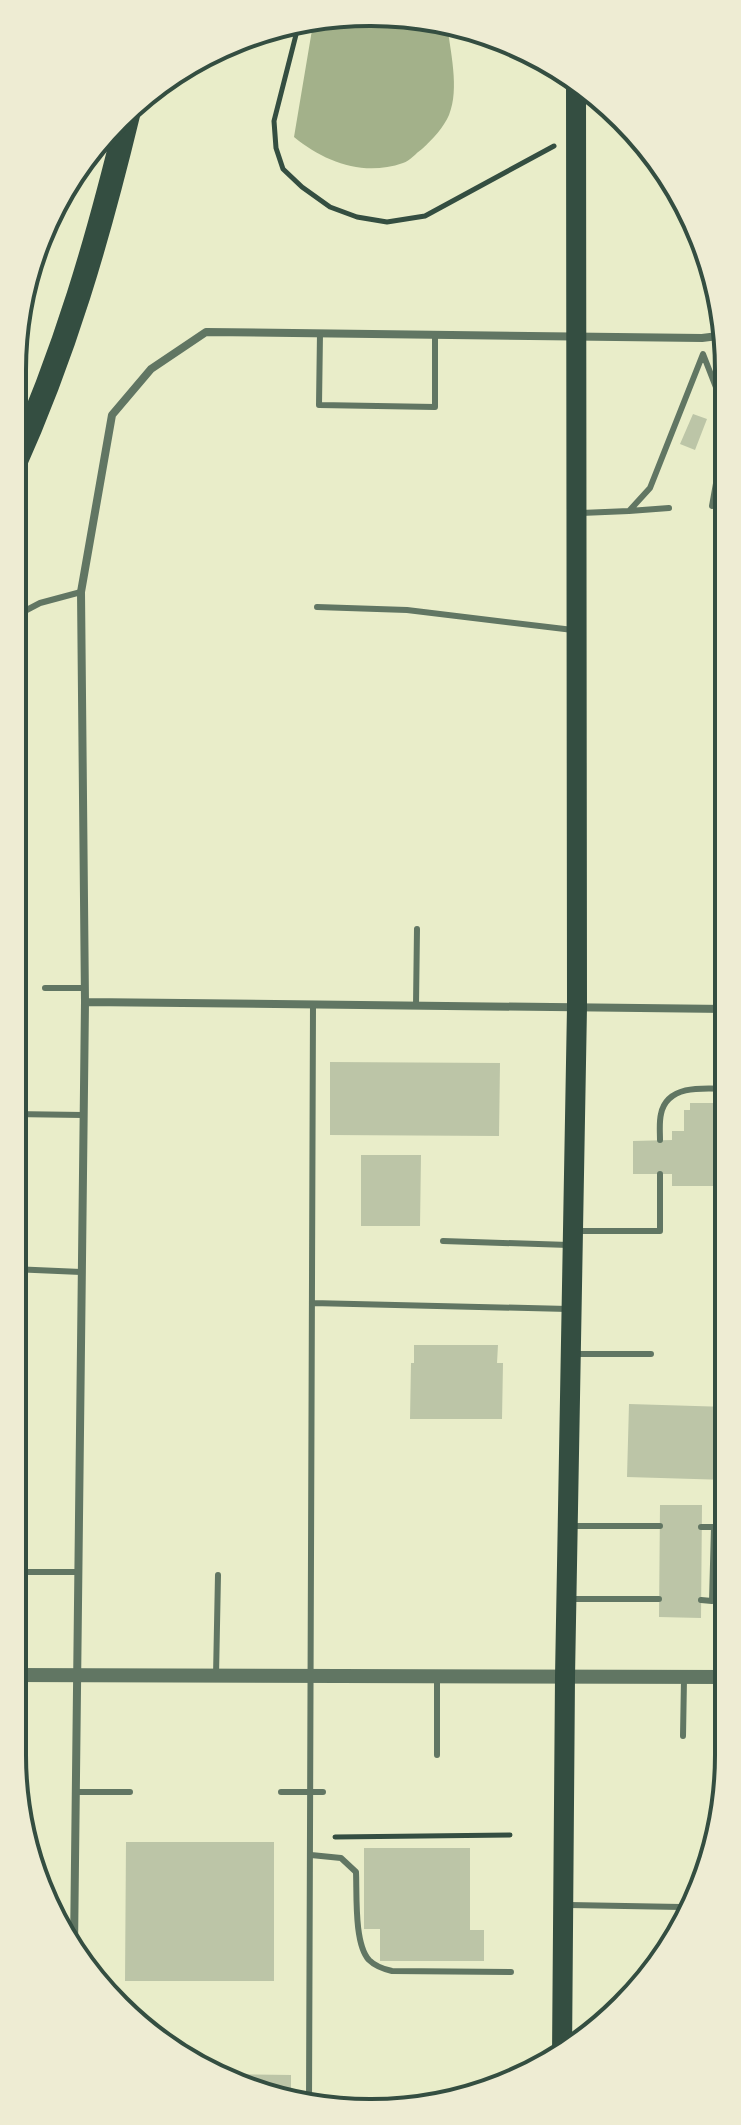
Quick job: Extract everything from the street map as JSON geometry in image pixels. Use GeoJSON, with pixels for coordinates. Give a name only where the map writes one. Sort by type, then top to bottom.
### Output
{"type":"FeatureCollection","features":[{"type":"Feature","properties":{"kind":"highway"},"geometry":{"type":"LineString","coordinates":[[26,440],[69,332],[124,130]]}},
{"type":"Feature","properties":{"kind":"main road"},"geometry":{"type":"LineString","coordinates":[[562,2041],[566,1599],[577,1007],[576,94]]}},
{"type":"Feature","properties":{"kind":"street"},"geometry":{"type":"LineString","coordinates":[[74,1931],[85,1002],[81,592],[112,415],[151,369],[206,332],[576,338],[713,337]]}},
{"type":"Feature","properties":{"kind":"street"},"geometry":{"type":"LineString","coordinates":[[85,1002],[715,1009]]}},
{"type":"Feature","properties":{"kind":"street"},"geometry":{"type":"LineString","coordinates":[[26,1675],[715,1677]]}},
{"type":"Feature","properties":{"kind":"lane"},"geometry":{"type":"LineString","coordinates":[[320,333],[319,405],[435,407],[435,335]]}},
{"type":"Feature","properties":{"kind":"lane"},"geometry":{"type":"LineString","coordinates":[[702,338],[703,354],[715,385]]}},
{"type":"Feature","properties":{"kind":"lane"},"geometry":{"type":"LineString","coordinates":[[629,511],[650,488],[703,354]]}},
{"type":"Feature","properties":{"kind":"lane"},"geometry":{"type":"LineString","coordinates":[[712,506],[715,489]]}},
{"type":"Feature","properties":{"kind":"lane"},"geometry":{"type":"LineString","coordinates":[[577,513],[669,508]]}},
{"type":"Feature","properties":{"kind":"lane"},"geometry":{"type":"LineString","coordinates":[[26,610],[40,603],[81,592]]}},
{"type":"Feature","properties":{"kind":"lane"},"geometry":{"type":"LineString","coordinates":[[317,607],[407,610],[577,630]]}},
{"type":"Feature","properties":{"kind":"lane"},"geometry":{"type":"LineString","coordinates":[[416,1005],[417,929]]}},
{"type":"Feature","properties":{"kind":"lane"},"geometry":{"type":"LineString","coordinates":[[45,988],[84,988]]}},
{"type":"Feature","properties":{"kind":"lane"},"geometry":{"type":"LineString","coordinates":[[309,2093],[313,1005]]}},
{"type":"Feature","properties":{"kind":"lane"},"geometry":{"type":"LineString","coordinates":[[660,1140],[661,1113],[667,1102],[688,1089],[715,1089]]}},
{"type":"Feature","properties":{"kind":"lane"},"geometry":{"type":"LineString","coordinates":[[26,1114],[83,1115]]}},
{"type":"Feature","properties":{"kind":"lane"},"geometry":{"type":"LineString","coordinates":[[443,1241],[573,1238],[660,1231],[660,1174]]}},
{"type":"Feature","properties":{"kind":"lane"},"geometry":{"type":"LineString","coordinates":[[26,1270],[81,1272]]}},
{"type":"Feature","properties":{"kind":"lane"},"geometry":{"type":"LineString","coordinates":[[312,1303],[572,1309]]}},
{"type":"Feature","properties":{"kind":"lane"},"geometry":{"type":"LineString","coordinates":[[571,1354],[651,1354]]}},
{"type":"Feature","properties":{"kind":"lane"},"geometry":{"type":"LineString","coordinates":[[568,1526],[660,1526]]}},
{"type":"Feature","properties":{"kind":"lane"},"geometry":{"type":"LineString","coordinates":[[701,1527],[714,1527],[712,1601],[701,1600]]}},
{"type":"Feature","properties":{"kind":"lane"},"geometry":{"type":"LineString","coordinates":[[26,1572],[77,1572]]}},
{"type":"Feature","properties":{"kind":"lane"},"geometry":{"type":"LineString","coordinates":[[216,1676],[218,1575]]}},
{"type":"Feature","properties":{"kind":"lane"},"geometry":{"type":"LineString","coordinates":[[566,1599],[659,1599]]}},
{"type":"Feature","properties":{"kind":"lane"},"geometry":{"type":"LineString","coordinates":[[437,1677],[437,1755]]}},
{"type":"Feature","properties":{"kind":"lane"},"geometry":{"type":"LineString","coordinates":[[683,1736],[684,1677]]}},
{"type":"Feature","properties":{"kind":"lane"},"geometry":{"type":"LineString","coordinates":[[76,1792],[130,1792]]}},
{"type":"Feature","properties":{"kind":"lane"},"geometry":{"type":"LineString","coordinates":[[281,1792],[323,1792]]}},
{"type":"Feature","properties":{"kind":"lane"},"geometry":{"type":"LineString","coordinates":[[311,1855],[341,1858],[356,1872],[361,1945],[368,1959],[378,1967],[392,1971],[511,1972]]}},
{"type":"Feature","properties":{"kind":"lane"},"geometry":{"type":"LineString","coordinates":[[564,1905],[679,1907]]}},
{"type":"Feature","properties":{"kind":"path"},"geometry":{"type":"LineString","coordinates":[[296,35],[274,121],[276,148],[283,169],[330,207],[357,217],[387,222],[425,216],[576,134]]}},
{"type":"Feature","properties":{"kind":"path"},"geometry":{"type":"LineString","coordinates":[[333,1837],[510,1835]]}},
{"type":"Feature","properties":{"kind":"shaded area"},"geometry":{"type":"Polygon","coordinates":[[[370,26],[449,35],[454,93],[447,120],[406,162],[373,168],[345,165],[318,154],[294,137],[312,31],[370,26]]]}},
{"type":"Feature","properties":{"kind":"building"},"geometry":{"type":"Polygon","coordinates":[[[693,414],[707,419],[695,450],[680,444],[693,414]]]}},
{"type":"Feature","properties":{"kind":"building"},"geometry":{"type":"Polygon","coordinates":[[[330,1062],[500,1063],[499,1136],[330,1135],[330,1062]]]}},
{"type":"Feature","properties":{"kind":"building"},"geometry":{"type":"Polygon","coordinates":[[[690,1103],[715,1103],[715,1186],[672,1186],[672,1174],[633,1174],[633,1141],[672,1140],[672,1131],[684,1131],[684,1110],[690,1110],[690,1103]]]}},
{"type":"Feature","properties":{"kind":"building"},"geometry":{"type":"Polygon","coordinates":[[[361,1155],[421,1155],[420,1226],[361,1226],[361,1155]]]}},
{"type":"Feature","properties":{"kind":"building"},"geometry":{"type":"Polygon","coordinates":[[[414,1345],[498,1345],[497,1363],[503,1363],[502,1419],[410,1419],[414,1345]]]}},
{"type":"Feature","properties":{"kind":"building"},"geometry":{"type":"Polygon","coordinates":[[[629,1404],[715,1407],[715,1480],[627,1477],[629,1404]]]}},
{"type":"Feature","properties":{"kind":"building"},"geometry":{"type":"Polygon","coordinates":[[[660,1505],[702,1505],[701,1618],[659,1617],[660,1505]]]}},
{"type":"Feature","properties":{"kind":"building"},"geometry":{"type":"Polygon","coordinates":[[[126,1842],[274,1842],[274,1981],[125,1981],[126,1842]]]}},
{"type":"Feature","properties":{"kind":"building"},"geometry":{"type":"Polygon","coordinates":[[[364,1848],[470,1848],[470,1930],[484,1930],[484,1961],[380,1961],[380,1929],[364,1929],[364,1848]]]}},
{"type":"Feature","properties":{"kind":"building"},"geometry":{"type":"Polygon","coordinates":[[[243,2074],[291,2075],[291,2089],[243,2074]]]}}]}
